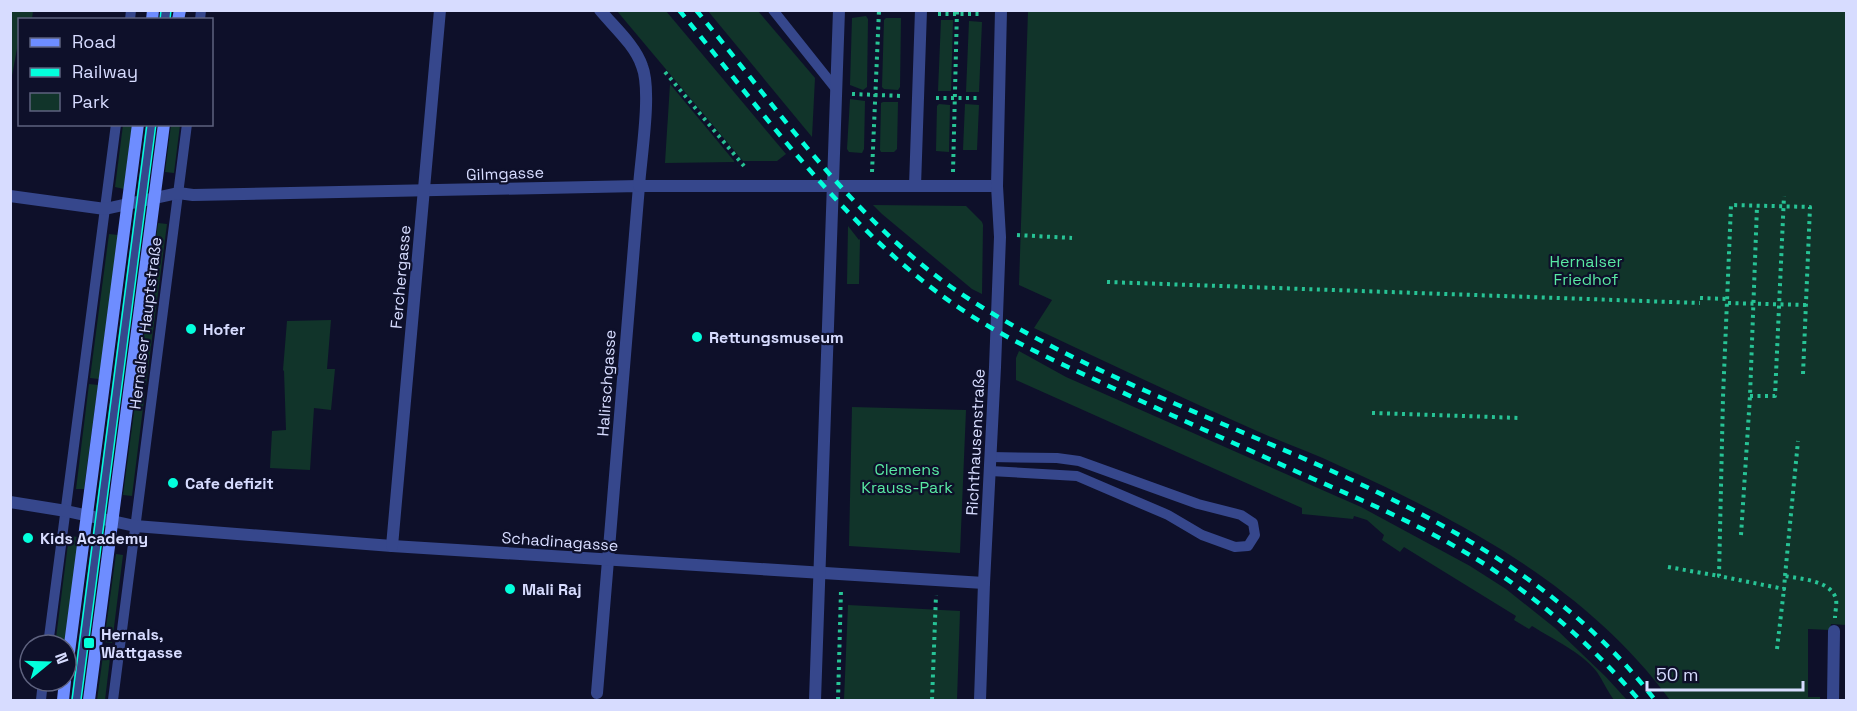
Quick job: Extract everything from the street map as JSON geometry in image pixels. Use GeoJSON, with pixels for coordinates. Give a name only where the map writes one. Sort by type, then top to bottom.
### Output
{"type":"FeatureCollection","features":[{"type":"Feature","properties":{"kind":"main road","name":"Hernalser Hauptstraße"},"geometry":{"type":"LineString","coordinates":[[89,700],[100,518],[128,205],[138,126]]}},
{"type":"Feature","properties":{"kind":"main road","name":"Hernalser Hauptstraße"},"geometry":{"type":"LineString","coordinates":[[75,633],[100,518],[154,198],[164,126]]}},
{"type":"Feature","properties":{"kind":"street","name":"Ferchergasse"},"geometry":{"type":"LineString","coordinates":[[392,546],[440,10]]}},
{"type":"Feature","properties":{"kind":"street","name":"Halirschgasse"},"geometry":{"type":"LineString","coordinates":[[597,693],[646,95],[642,63],[600,10]]}},
{"type":"Feature","properties":{"kind":"street"},"geometry":{"type":"LineString","coordinates":[[815,700],[839,10]]}},
{"type":"Feature","properties":{"kind":"street"},"geometry":{"type":"LineString","coordinates":[[915,186],[921,10]]}},
{"type":"Feature","properties":{"kind":"street","name":"Richthausenstraße"},"geometry":{"type":"LineString","coordinates":[[980,700],[1000,237],[997,186],[1000,10]]}},
{"type":"Feature","properties":{"kind":"street","name":"Gilmgasse"},"geometry":{"type":"LineString","coordinates":[[10,195],[105,209],[178,194],[424,192],[639,186],[997,186]]}},
{"type":"Feature","properties":{"kind":"street"},"geometry":{"type":"LineString","coordinates":[[10,502],[135,526]]}},
{"type":"Feature","properties":{"kind":"street","name":"Schadinagasse"},"geometry":{"type":"LineString","coordinates":[[135,526],[608,561],[984,583]]}},
{"type":"Feature","properties":{"kind":"street"},"geometry":{"type":"LineString","coordinates":[[1833,700],[1834,631]]}},
{"type":"Feature","properties":{"kind":"lane"},"geometry":{"type":"LineString","coordinates":[[773,10],[836,91]]}},
{"type":"Feature","properties":{"kind":"lane"},"geometry":{"type":"LineString","coordinates":[[50,633],[116,126]]}},
{"type":"Feature","properties":{"kind":"lane","name":"Hernalser Hauptstraße"},"geometry":{"type":"LineString","coordinates":[[76,700],[151,126]]}},
{"type":"Feature","properties":{"kind":"lane","name":"Hernalser Hauptstraße"},"geometry":{"type":"LineString","coordinates":[[113,700],[187,126]]}},
{"type":"Feature","properties":{"kind":"lane"},"geometry":{"type":"LineString","coordinates":[[990,458],[1057,458],[1079,461],[1198,504],[1241,515],[1253,523],[1255,535],[1248,546],[1235,547],[1077,476],[990,471]]}},
{"type":"Feature","properties":{"kind":"path"},"geometry":{"type":"LineString","coordinates":[[872,186],[879,10]]}},
{"type":"Feature","properties":{"kind":"path"},"geometry":{"type":"LineString","coordinates":[[954,186],[952,157],[957,13]]}},
{"type":"Feature","properties":{"kind":"path"},"geometry":{"type":"LineString","coordinates":[[938,14],[982,14]]}},
{"type":"Feature","properties":{"kind":"path"},"geometry":{"type":"LineString","coordinates":[[665,72],[744,166]]}},
{"type":"Feature","properties":{"kind":"path"},"geometry":{"type":"LineString","coordinates":[[836,91],[903,96]]}},
{"type":"Feature","properties":{"kind":"path"},"geometry":{"type":"LineString","coordinates":[[936,98],[980,98]]}},
{"type":"Feature","properties":{"kind":"path"},"geometry":{"type":"LineString","coordinates":[[1750,396],[1775,396],[1784,196]]}},
{"type":"Feature","properties":{"kind":"path"},"geometry":{"type":"LineString","coordinates":[[1719,576],[1731,205],[1810,207],[1803,374]]}},
{"type":"Feature","properties":{"kind":"path"},"geometry":{"type":"LineString","coordinates":[[1741,535],[1750,396],[1757,206]]}},
{"type":"Feature","properties":{"kind":"path"},"geometry":{"type":"LineString","coordinates":[[1017,235],[1072,238]]}},
{"type":"Feature","properties":{"kind":"path"},"geometry":{"type":"LineString","coordinates":[[1107,282],[1806,305]]}},
{"type":"Feature","properties":{"kind":"path"},"geometry":{"type":"LineString","coordinates":[[1372,413],[1521,418]]}},
{"type":"Feature","properties":{"kind":"path"},"geometry":{"type":"LineString","coordinates":[[1778,649],[1798,441]]}},
{"type":"Feature","properties":{"kind":"path"},"geometry":{"type":"LineString","coordinates":[[1668,567],[1784,589]]}},
{"type":"Feature","properties":{"kind":"path"},"geometry":{"type":"LineString","coordinates":[[1785,576],[1811,580],[1832,591],[1836,603],[1834,631]]}},
{"type":"Feature","properties":{"kind":"path"},"geometry":{"type":"LineString","coordinates":[[932,700],[936,580]]}},
{"type":"Feature","properties":{"kind":"path"},"geometry":{"type":"LineString","coordinates":[[838,700],[841,590]]}},
{"type":"Feature","properties":{"kind":"green space"},"geometry":{"type":"Polygon","coordinates":[[[10,11],[33,11],[32,18],[18,18],[18,43],[11,81],[10,11]]]}},
{"type":"Feature","properties":{"kind":"green space"},"geometry":{"type":"Polygon","coordinates":[[[617,11],[666,11],[786,154],[777,161],[743,161],[617,11]]]}},
{"type":"Feature","properties":{"kind":"green space"},"geometry":{"type":"Polygon","coordinates":[[[708,11],[758,11],[815,78],[812,137],[708,11]]]}},
{"type":"Feature","properties":{"kind":"green space","name":"Hernalser Friedhof"},"geometry":{"type":"Polygon","coordinates":[[[1028,11],[1846,11],[1846,625],[1831,624],[1830,630],[1808,629],[1808,697],[1820,697],[1820,700],[1670,700],[1637,660],[1601,624],[1521,562],[1477,535],[1432,510],[1330,461],[1201,406],[1034,328],[1052,300],[1019,285],[1028,11]]]}},
{"type":"Feature","properties":{"kind":"green space"},"geometry":{"type":"Polygon","coordinates":[[[866,16],[868,19],[867,87],[863,90],[850,85],[852,18],[866,16]]]}},
{"type":"Feature","properties":{"kind":"green space"},"geometry":{"type":"Polygon","coordinates":[[[901,18],[900,87],[898,90],[882,87],[884,20],[901,18]]]}},
{"type":"Feature","properties":{"kind":"green space"},"geometry":{"type":"Polygon","coordinates":[[[941,20],[953,20],[951,91],[938,91],[941,20]]]}},
{"type":"Feature","properties":{"kind":"green space"},"geometry":{"type":"Polygon","coordinates":[[[969,21],[982,22],[979,92],[966,92],[969,21]]]}},
{"type":"Feature","properties":{"kind":"green space"},"geometry":{"type":"Polygon","coordinates":[[[670,84],[734,161],[734,162],[665,163],[670,84]]]}},
{"type":"Feature","properties":{"kind":"green space"},"geometry":{"type":"Polygon","coordinates":[[[850,99],[865,101],[862,153],[849,152],[847,149],[850,99]]]}},
{"type":"Feature","properties":{"kind":"green space"},"geometry":{"type":"Polygon","coordinates":[[[898,102],[897,149],[894,152],[881,152],[880,150],[881,103],[898,102]]]}},
{"type":"Feature","properties":{"kind":"green space"},"geometry":{"type":"Polygon","coordinates":[[[939,104],[950,105],[949,152],[936,151],[937,106],[939,104]]]}},
{"type":"Feature","properties":{"kind":"green space"},"geometry":{"type":"Polygon","coordinates":[[[965,104],[979,105],[977,150],[963,150],[965,104]]]}},
{"type":"Feature","properties":{"kind":"green space"},"geometry":{"type":"Polygon","coordinates":[[[123,126],[132,126],[124,189],[115,187],[123,126]]]}},
{"type":"Feature","properties":{"kind":"green space"},"geometry":{"type":"Polygon","coordinates":[[[171,126],[180,126],[174,173],[165,172],[171,126]]]}},
{"type":"Feature","properties":{"kind":"green space"},"geometry":{"type":"Polygon","coordinates":[[[873,205],[966,206],[983,225],[982,294],[972,289],[873,205]]]}},
{"type":"Feature","properties":{"kind":"green space"},"geometry":{"type":"Polygon","coordinates":[[[158,223],[167,224],[146,385],[138,384],[158,223]]]}},
{"type":"Feature","properties":{"kind":"green space"},"geometry":{"type":"Polygon","coordinates":[[[848,226],[860,239],[859,284],[847,284],[848,226]]]}},
{"type":"Feature","properties":{"kind":"green space"},"geometry":{"type":"Polygon","coordinates":[[[109,234],[118,235],[99,379],[90,378],[109,234]]]}},
{"type":"Feature","properties":{"kind":"green space"},"geometry":{"type":"Polygon","coordinates":[[[331,320],[327,369],[335,369],[331,410],[314,408],[310,470],[270,468],[272,431],[286,430],[283,370],[287,321],[331,320]]]}},
{"type":"Feature","properties":{"kind":"green space"},"geometry":{"type":"Polygon","coordinates":[[[1019,351],[1066,377],[1361,507],[1470,566],[1506,589],[1555,628],[1627,700],[1614,700],[1597,672],[1575,652],[1532,626],[1529,629],[1514,620],[1516,616],[1404,547],[1400,552],[1382,540],[1384,535],[1367,520],[1354,516],[1353,519],[1302,514],[1302,508],[1016,380],[1016,358],[1019,351]]]}},
{"type":"Feature","properties":{"kind":"green space"},"geometry":{"type":"Polygon","coordinates":[[[89,384],[98,385],[84,489],[76,489],[89,384]]]}},
{"type":"Feature","properties":{"kind":"green space"},"geometry":{"type":"Polygon","coordinates":[[[137,390],[145,392],[132,496],[123,495],[137,390]]]}},
{"type":"Feature","properties":{"kind":"green space","name":"Clemens Krauss-Park"},"geometry":{"type":"Polygon","coordinates":[[[852,407],[966,410],[960,553],[849,546],[852,407]]]}},
{"type":"Feature","properties":{"kind":"green space"},"geometry":{"type":"Polygon","coordinates":[[[69,536],[79,537],[66,633],[57,633],[69,536]]]}},
{"type":"Feature","properties":{"kind":"green space"},"geometry":{"type":"Polygon","coordinates":[[[116,554],[123,555],[112,643],[104,642],[116,554]]]}},
{"type":"Feature","properties":{"kind":"green space"},"geometry":{"type":"Polygon","coordinates":[[[848,605],[960,611],[957,700],[844,700],[848,605]]]}},
{"type":"Feature","properties":{"kind":"green space"},"geometry":{"type":"Polygon","coordinates":[[[104,648],[111,650],[105,700],[97,700],[104,648]]]}},
{"type":"Feature","properties":{"kind":"tram line"},"geometry":{"type":"LineString","coordinates":[[160,18],[161,10]]}},
{"type":"Feature","properties":{"kind":"tram line"},"geometry":{"type":"LineString","coordinates":[[170,18],[171,10]]}},
{"type":"Feature","properties":{"kind":"tram line"},"geometry":{"type":"LineString","coordinates":[[72,700],[147,126]]}},
{"type":"Feature","properties":{"kind":"tram line"},"geometry":{"type":"LineString","coordinates":[[81,700],[156,126]]}},
{"type":"Feature","properties":{"kind":"railway"},"geometry":{"type":"LineString","coordinates":[[679,10],[813,174],[849,213],[927,284],[970,315],[1033,350],[1442,539],[1486,565],[1548,611],[1586,644],[1639,700]]}},
{"type":"Feature","properties":{"kind":"railway"},"geometry":{"type":"LineString","coordinates":[[696,10],[790,127],[856,203],[891,238],[969,299],[1055,348],[1146,391],[1332,471],[1422,515],[1508,565],[1586,626],[1655,700]]}},
{"type":"Feature","properties":{"kind":"place","name":"Hofer"},"geometry":{"type":"Point","coordinates":[191,329]}},
{"type":"Feature","properties":{"kind":"place","name":"Rettungsmuseum"},"geometry":{"type":"Point","coordinates":[697,337]}},
{"type":"Feature","properties":{"kind":"place","name":"Cafe defizit"},"geometry":{"type":"Point","coordinates":[173,483]}},
{"type":"Feature","properties":{"kind":"place","name":"Kids Academy"},"geometry":{"type":"Point","coordinates":[28,538]}},
{"type":"Feature","properties":{"kind":"place","name":"Mali Raj"},"geometry":{"type":"Point","coordinates":[510,589]}},
{"type":"Feature","properties":{"kind":"place","name":"Hernals, Wattgasse"},"geometry":{"type":"Point","coordinates":[89,643]}}]}
